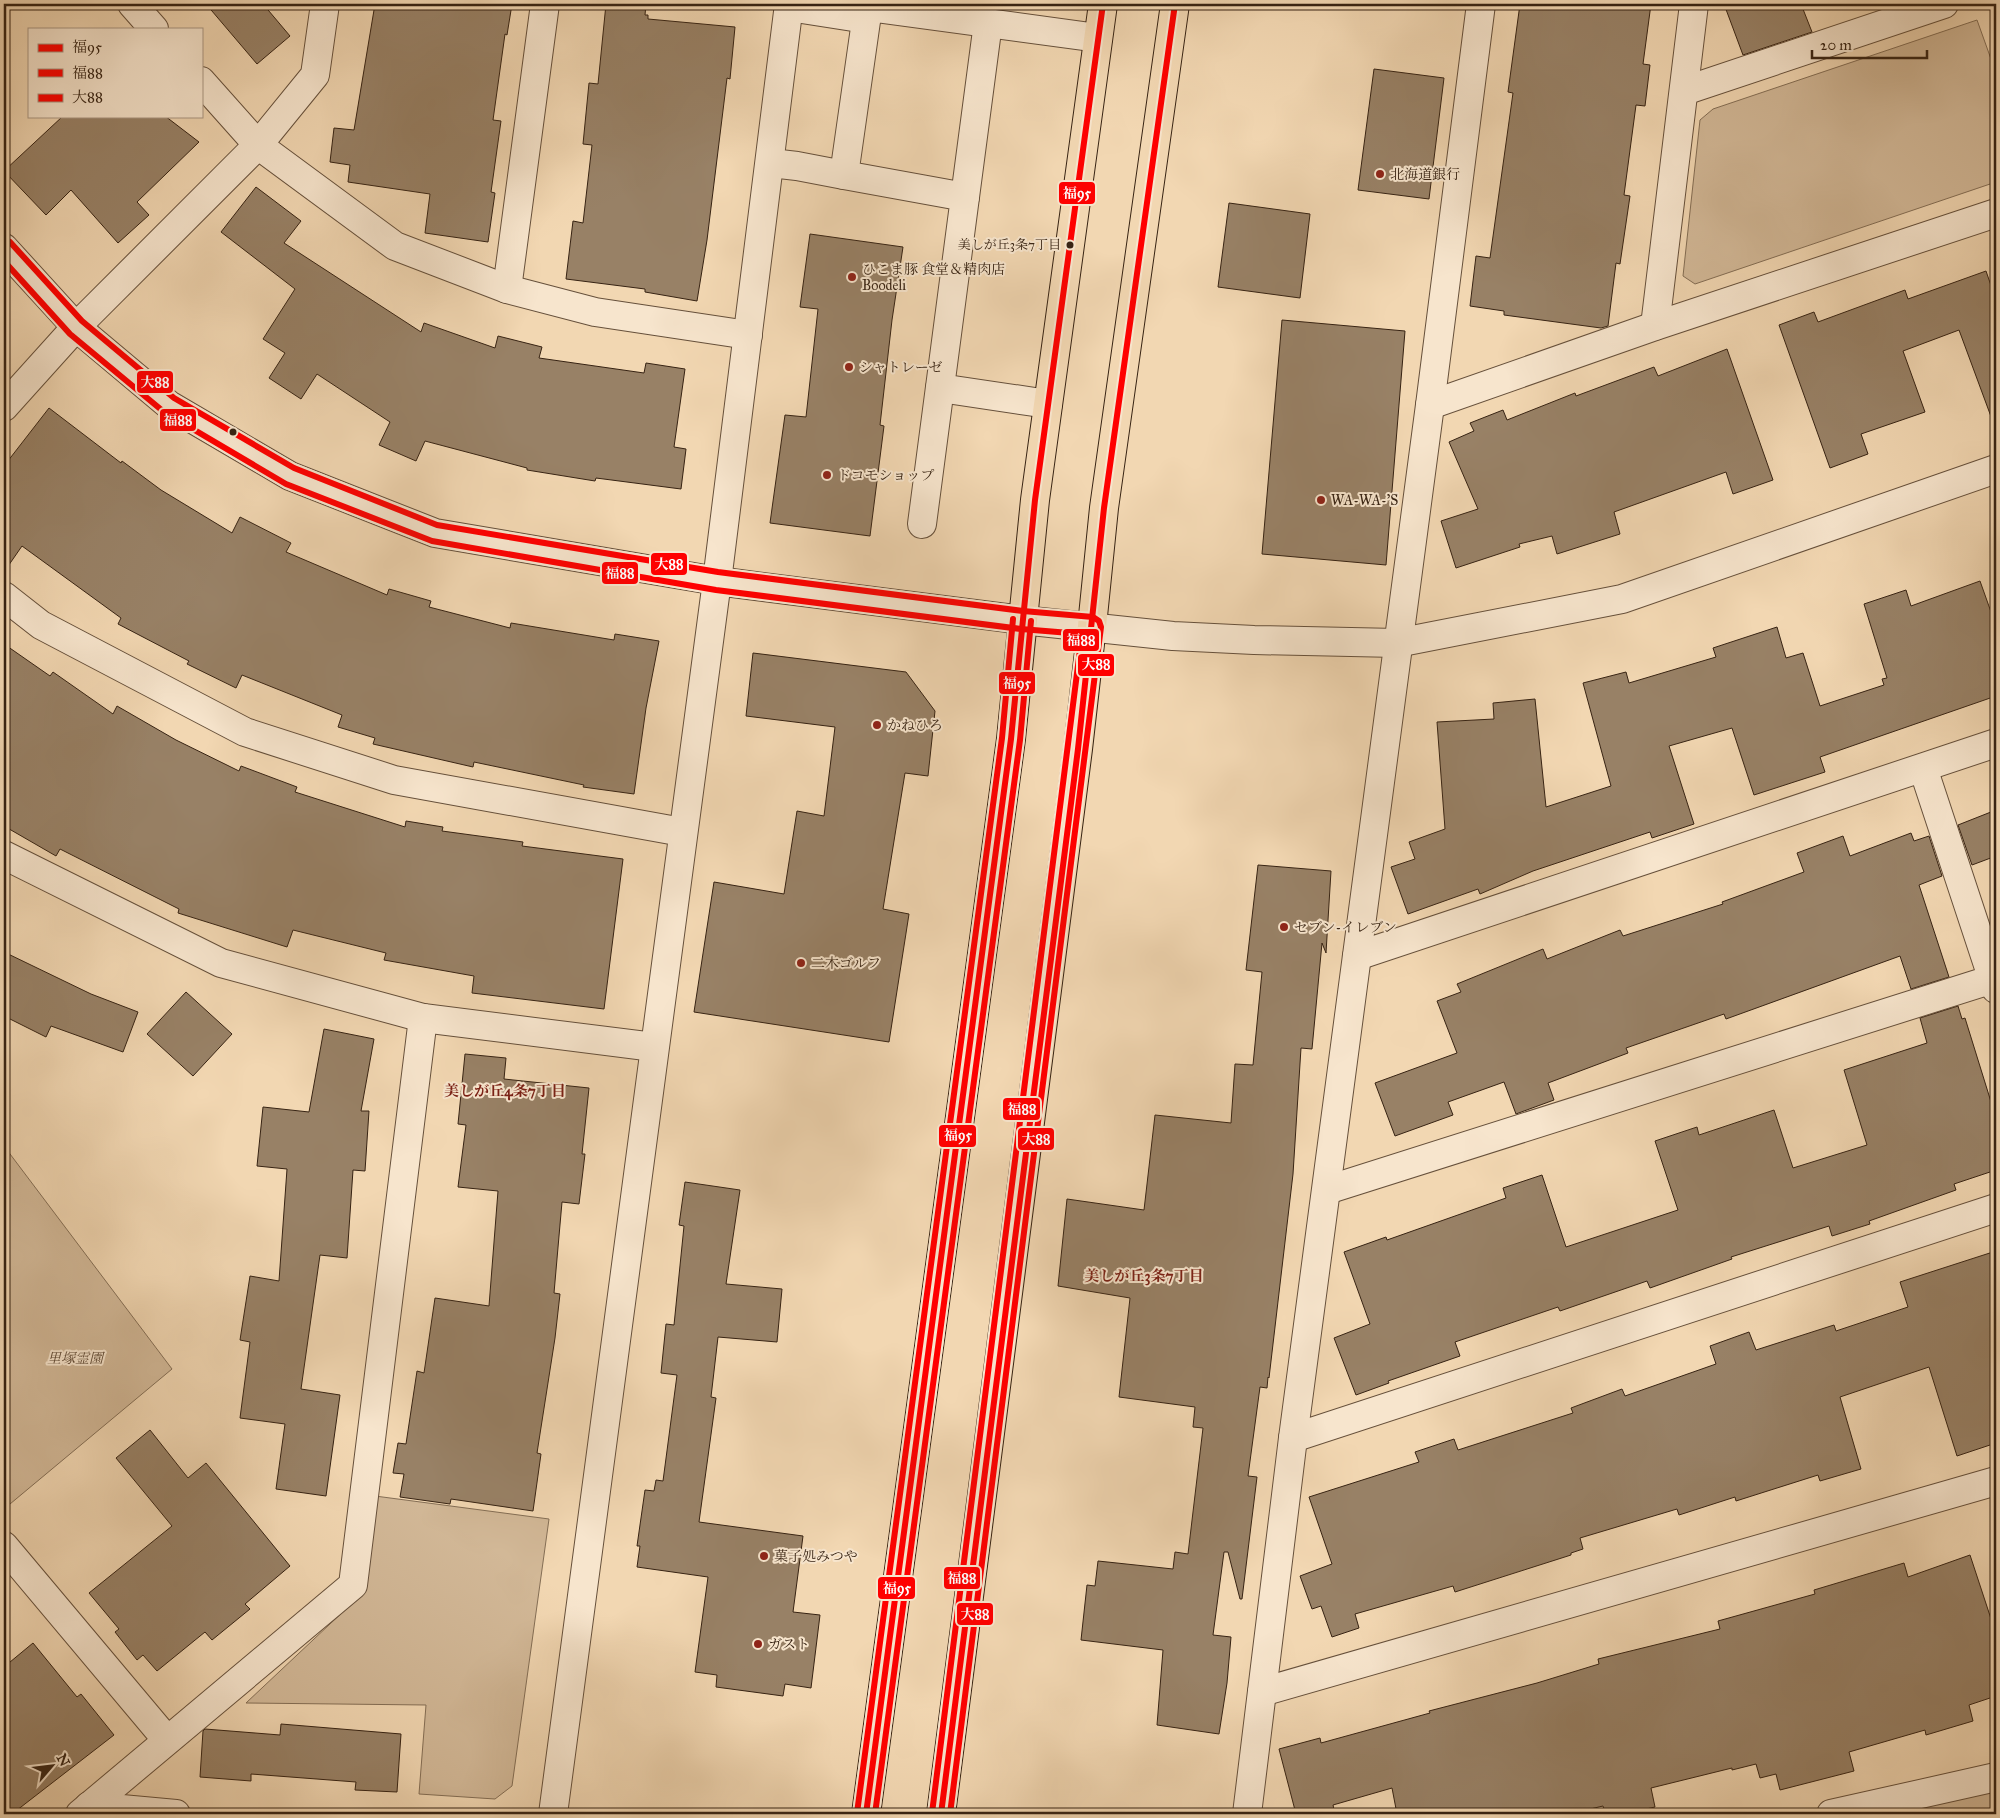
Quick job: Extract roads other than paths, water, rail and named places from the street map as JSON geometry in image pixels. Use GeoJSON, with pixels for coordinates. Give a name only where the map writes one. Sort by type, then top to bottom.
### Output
{"type":"FeatureCollection","features":[{"type":"Feature","properties":{"kind":"main road"},"geometry":{"type":"LineString","coordinates":[[866,1814],[1011,739],[1022,620],[1048,404],[1103,4]]}},
{"type":"Feature","properties":{"kind":"main road"},"geometry":{"type":"LineString","coordinates":[[941,1814],[1092,626],[1104,508],[1175,4]]}},
{"type":"Feature","properties":{"kind":"street"},"geometry":{"type":"LineString","coordinates":[[132,4],[153,28]]}},
{"type":"Feature","properties":{"kind":"street"},"geometry":{"type":"LineString","coordinates":[[4,406],[76,328],[258,145],[315,75],[325,4]]}},
{"type":"Feature","properties":{"kind":"street"},"geometry":{"type":"LineString","coordinates":[[507,289],[545,4]]}},
{"type":"Feature","properties":{"kind":"street"},"geometry":{"type":"LineString","coordinates":[[1247,1814],[1293,1438],[1430,405],[1480,4]]}},
{"type":"Feature","properties":{"kind":"street"},"geometry":{"type":"LineString","coordinates":[[1655,326],[1694,4]]}},
{"type":"Feature","properties":{"kind":"street"},"geometry":{"type":"LineString","coordinates":[[1684,91],[1944,4]]}},
{"type":"Feature","properties":{"kind":"street"},"geometry":{"type":"LineString","coordinates":[[553,1814],[682,832],[717,581],[789,5],[866,19]]}},
{"type":"Feature","properties":{"kind":"street"},"geometry":{"type":"LineString","coordinates":[[844,175],[868,7],[1098,38]]}},
{"type":"Feature","properties":{"kind":"street"},"geometry":{"type":"LineString","coordinates":[[922,524],[988,23]]}},
{"type":"Feature","properties":{"kind":"street"},"geometry":{"type":"LineString","coordinates":[[202,83],[258,145],[395,246],[507,289],[595,312],[748,335]]}},
{"type":"Feature","properties":{"kind":"street"},"geometry":{"type":"LineString","coordinates":[[770,163],[798,166],[965,197]]}},
{"type":"Feature","properties":{"kind":"street"},"geometry":{"type":"LineString","coordinates":[[1430,405],[1655,326],[1996,214]]}},
{"type":"Feature","properties":{"kind":"street"},"geometry":{"type":"LineString","coordinates":[[4,248],[76,328],[169,405],[290,476],[434,533],[717,581],[1022,620],[1173,636],[1397,643],[1622,599],[1996,469]]}},
{"type":"Feature","properties":{"kind":"street"},"geometry":{"type":"LineString","coordinates":[[940,388],[1048,404]]}},
{"type":"Feature","properties":{"kind":"street"},"geometry":{"type":"LineString","coordinates":[[4,596],[40,625],[245,732],[394,780],[682,832]]}},
{"type":"Feature","properties":{"kind":"street"},"geometry":{"type":"LineString","coordinates":[[1357,956],[1996,743]]}},
{"type":"Feature","properties":{"kind":"street"},"geometry":{"type":"LineString","coordinates":[[1327,1190],[1995,982],[1923,768]]}},
{"type":"Feature","properties":{"kind":"street"},"geometry":{"type":"LineString","coordinates":[[4,855],[221,964],[423,1018],[654,1047]]}},
{"type":"Feature","properties":{"kind":"street"},"geometry":{"type":"LineString","coordinates":[[84,1810],[353,1585],[423,1018]]}},
{"type":"Feature","properties":{"kind":"street"},"geometry":{"type":"LineString","coordinates":[[1293,1438],[1996,1208]]}},
{"type":"Feature","properties":{"kind":"street"},"geometry":{"type":"LineString","coordinates":[[1262,1692],[1996,1481]]}},
{"type":"Feature","properties":{"kind":"street"},"geometry":{"type":"LineString","coordinates":[[4,1546],[167,1740]]}},
{"type":"Feature","properties":{"kind":"street"},"geometry":{"type":"LineString","coordinates":[[1831,1814],[1922,1804],[1996,1777]]}},
{"type":"Feature","properties":{"kind":"street"},"geometry":{"type":"LineString","coordinates":[[84,1810],[176,1814]]}},
{"type":"Feature","properties":{"kind":"place","name":"北海道銀行"},"geometry":{"type":"Point","coordinates":[1380,174]}},
{"type":"Feature","properties":{"kind":"place","name":"美しが丘3条7丁目"},"geometry":{"type":"Point","coordinates":[1070,245]}},
{"type":"Feature","properties":{"kind":"place","name":"ひこま豚 食堂＆精肉店 Boodeli"},"geometry":{"type":"Point","coordinates":[852,277]}},
{"type":"Feature","properties":{"kind":"place","name":"シャトレーゼ"},"geometry":{"type":"Point","coordinates":[849,367]}},
{"type":"Feature","properties":{"kind":"place","name":"ドコモショップ"},"geometry":{"type":"Point","coordinates":[827,475]}},
{"type":"Feature","properties":{"kind":"place","name":"WA-WA-’S"},"geometry":{"type":"Point","coordinates":[1321,500]}},
{"type":"Feature","properties":{"kind":"place","name":"かねひろ"},"geometry":{"type":"Point","coordinates":[877,725]}},
{"type":"Feature","properties":{"kind":"place","name":"セブン-イレブン"},"geometry":{"type":"Point","coordinates":[1284,927]}},
{"type":"Feature","properties":{"kind":"place","name":"二木ゴルフ"},"geometry":{"type":"Point","coordinates":[801,963]}},
{"type":"Feature","properties":{"kind":"place","name":"菓子処みつや"},"geometry":{"type":"Point","coordinates":[764,1556]}},
{"type":"Feature","properties":{"kind":"place","name":"ガスト"},"geometry":{"type":"Point","coordinates":[758,1644]}},
{"type":"Feature","properties":{"kind":"district","name":"美しが丘4条7丁目"},"geometry":{"type":"Point","coordinates":[505,1091]}},
{"type":"Feature","properties":{"kind":"district","name":"美しが丘3条7丁目"},"geometry":{"type":"Point","coordinates":[1144,1276]}},
{"type":"Feature","properties":{"kind":"park label","name":"里塚霊園"},"geometry":{"type":"Point","coordinates":[75,1358]}}]}
